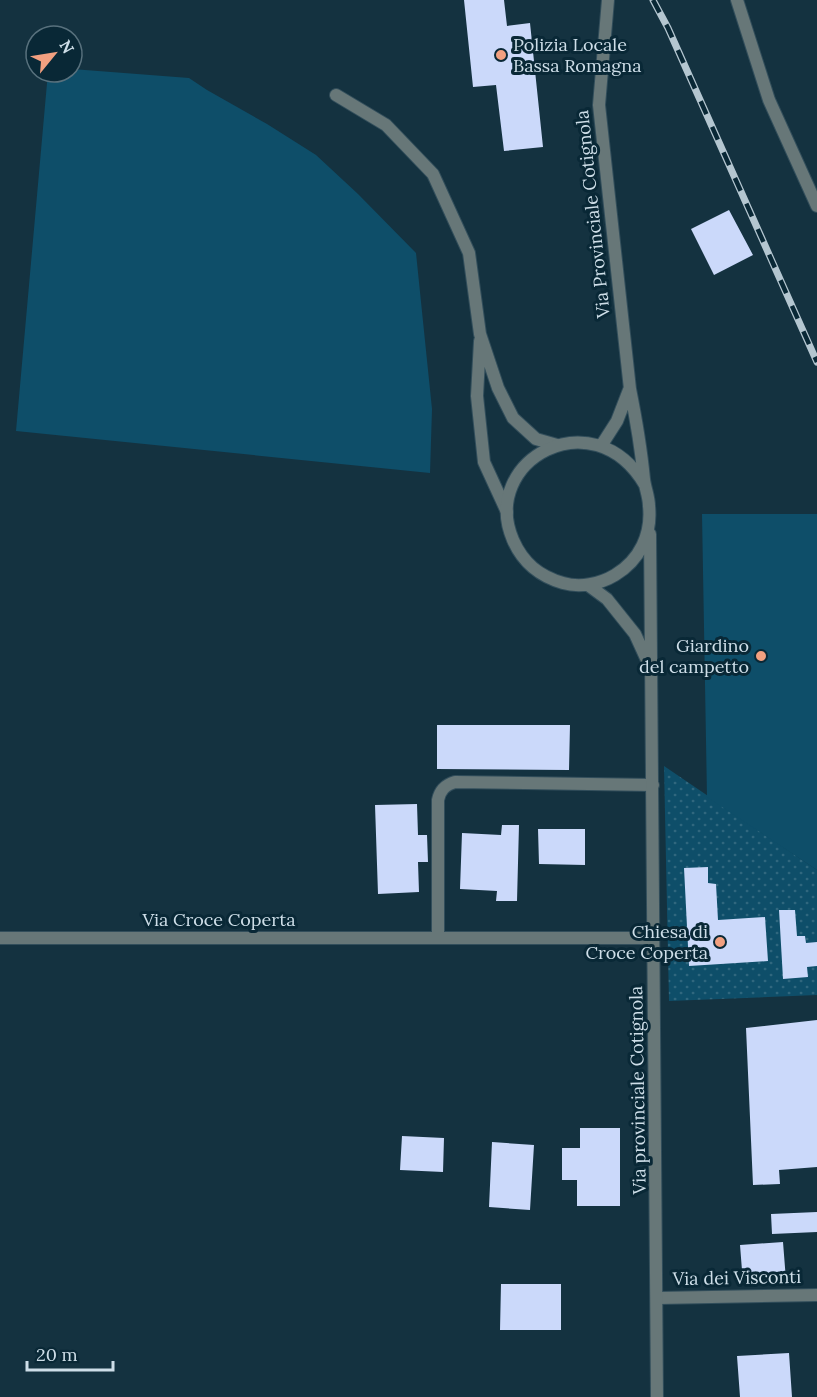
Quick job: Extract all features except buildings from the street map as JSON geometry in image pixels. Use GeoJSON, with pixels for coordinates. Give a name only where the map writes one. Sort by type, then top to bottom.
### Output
{"type":"FeatureCollection","features":[{"type":"Feature","properties":{"kind":"street","name":"Via Provinciale Cotignola"},"geometry":{"type":"LineString","coordinates":[[608,0],[598,105],[630,389],[639,430],[649,503],[653,674]]}},
{"type":"Feature","properties":{"kind":"street"},"geometry":{"type":"LineString","coordinates":[[737,0],[770,100],[817,207]]}},
{"type":"Feature","properties":{"kind":"street"},"geometry":{"type":"LineString","coordinates":[[336,95],[386,125],[433,174],[469,253],[480,334],[477,396],[484,462],[507,512]]}},
{"type":"Feature","properties":{"kind":"street"},"geometry":{"type":"LineString","coordinates":[[480,334],[498,388],[513,418],[536,439],[557,445]]}},
{"type":"Feature","properties":{"kind":"street","name":"Via Provinciale Cotignola"},"geometry":{"type":"LineString","coordinates":[[601,446],[617,421],[630,389]]}},
{"type":"Feature","properties":{"kind":"street","name":"Via Provinciale Cotignola"},"geometry":{"type":"LineString","coordinates":[[645,485],[637,472],[615,452],[601,446],[579,442],[557,445],[541,453],[527,464],[513,486],[507,512],[509,532],[518,551],[531,567],[548,579],[568,585],[588,585],[607,580],[623,570],[646,540],[650,521]]}},
{"type":"Feature","properties":{"kind":"street"},"geometry":{"type":"LineString","coordinates":[[588,585],[607,599],[635,634],[653,674]]}},
{"type":"Feature","properties":{"kind":"street","name":"Via provinciale Cotignola"},"geometry":{"type":"LineString","coordinates":[[653,674],[657,1397]]}},
{"type":"Feature","properties":{"kind":"street"},"geometry":{"type":"LineString","coordinates":[[438,937],[438,800],[443,788],[455,782],[652,785]]}},
{"type":"Feature","properties":{"kind":"street","name":"Via Croce Coperta"},"geometry":{"type":"LineString","coordinates":[[0,938],[654,938]]}},
{"type":"Feature","properties":{"kind":"street","name":"Via dei Visconti"},"geometry":{"type":"LineString","coordinates":[[658,1298],[817,1295]]}},
{"type":"Feature","properties":{"kind":"shaded area"},"geometry":{"type":"Polygon","coordinates":[[[84,70],[189,78],[316,155],[416,253],[432,409],[430,473],[16,431],[47,84],[84,84],[84,70]]]}},
{"type":"Feature","properties":{"kind":"shaded area","name":"Giardino del campetto"},"geometry":{"type":"Polygon","coordinates":[[[702,514],[817,514],[817,870],[707,797],[702,514]]]}},
{"type":"Feature","properties":{"kind":"shaded area"},"geometry":{"type":"Polygon","coordinates":[[[664,766],[817,870],[817,995],[669,1001],[664,766]]]}},
{"type":"Feature","properties":{"kind":"railway"},"geometry":{"type":"LineString","coordinates":[[653,0],[668,28],[817,362]]}},
{"type":"Feature","properties":{"kind":"place","name":"Polizia Locale Bassa Romagna"},"geometry":{"type":"Point","coordinates":[501,55]}},
{"type":"Feature","properties":{"kind":"place","name":"Giardino del campetto"},"geometry":{"type":"Point","coordinates":[761,656]}},
{"type":"Feature","properties":{"kind":"place","name":"Chiesa di Croce Coperta"},"geometry":{"type":"Point","coordinates":[720,942]}}]}
